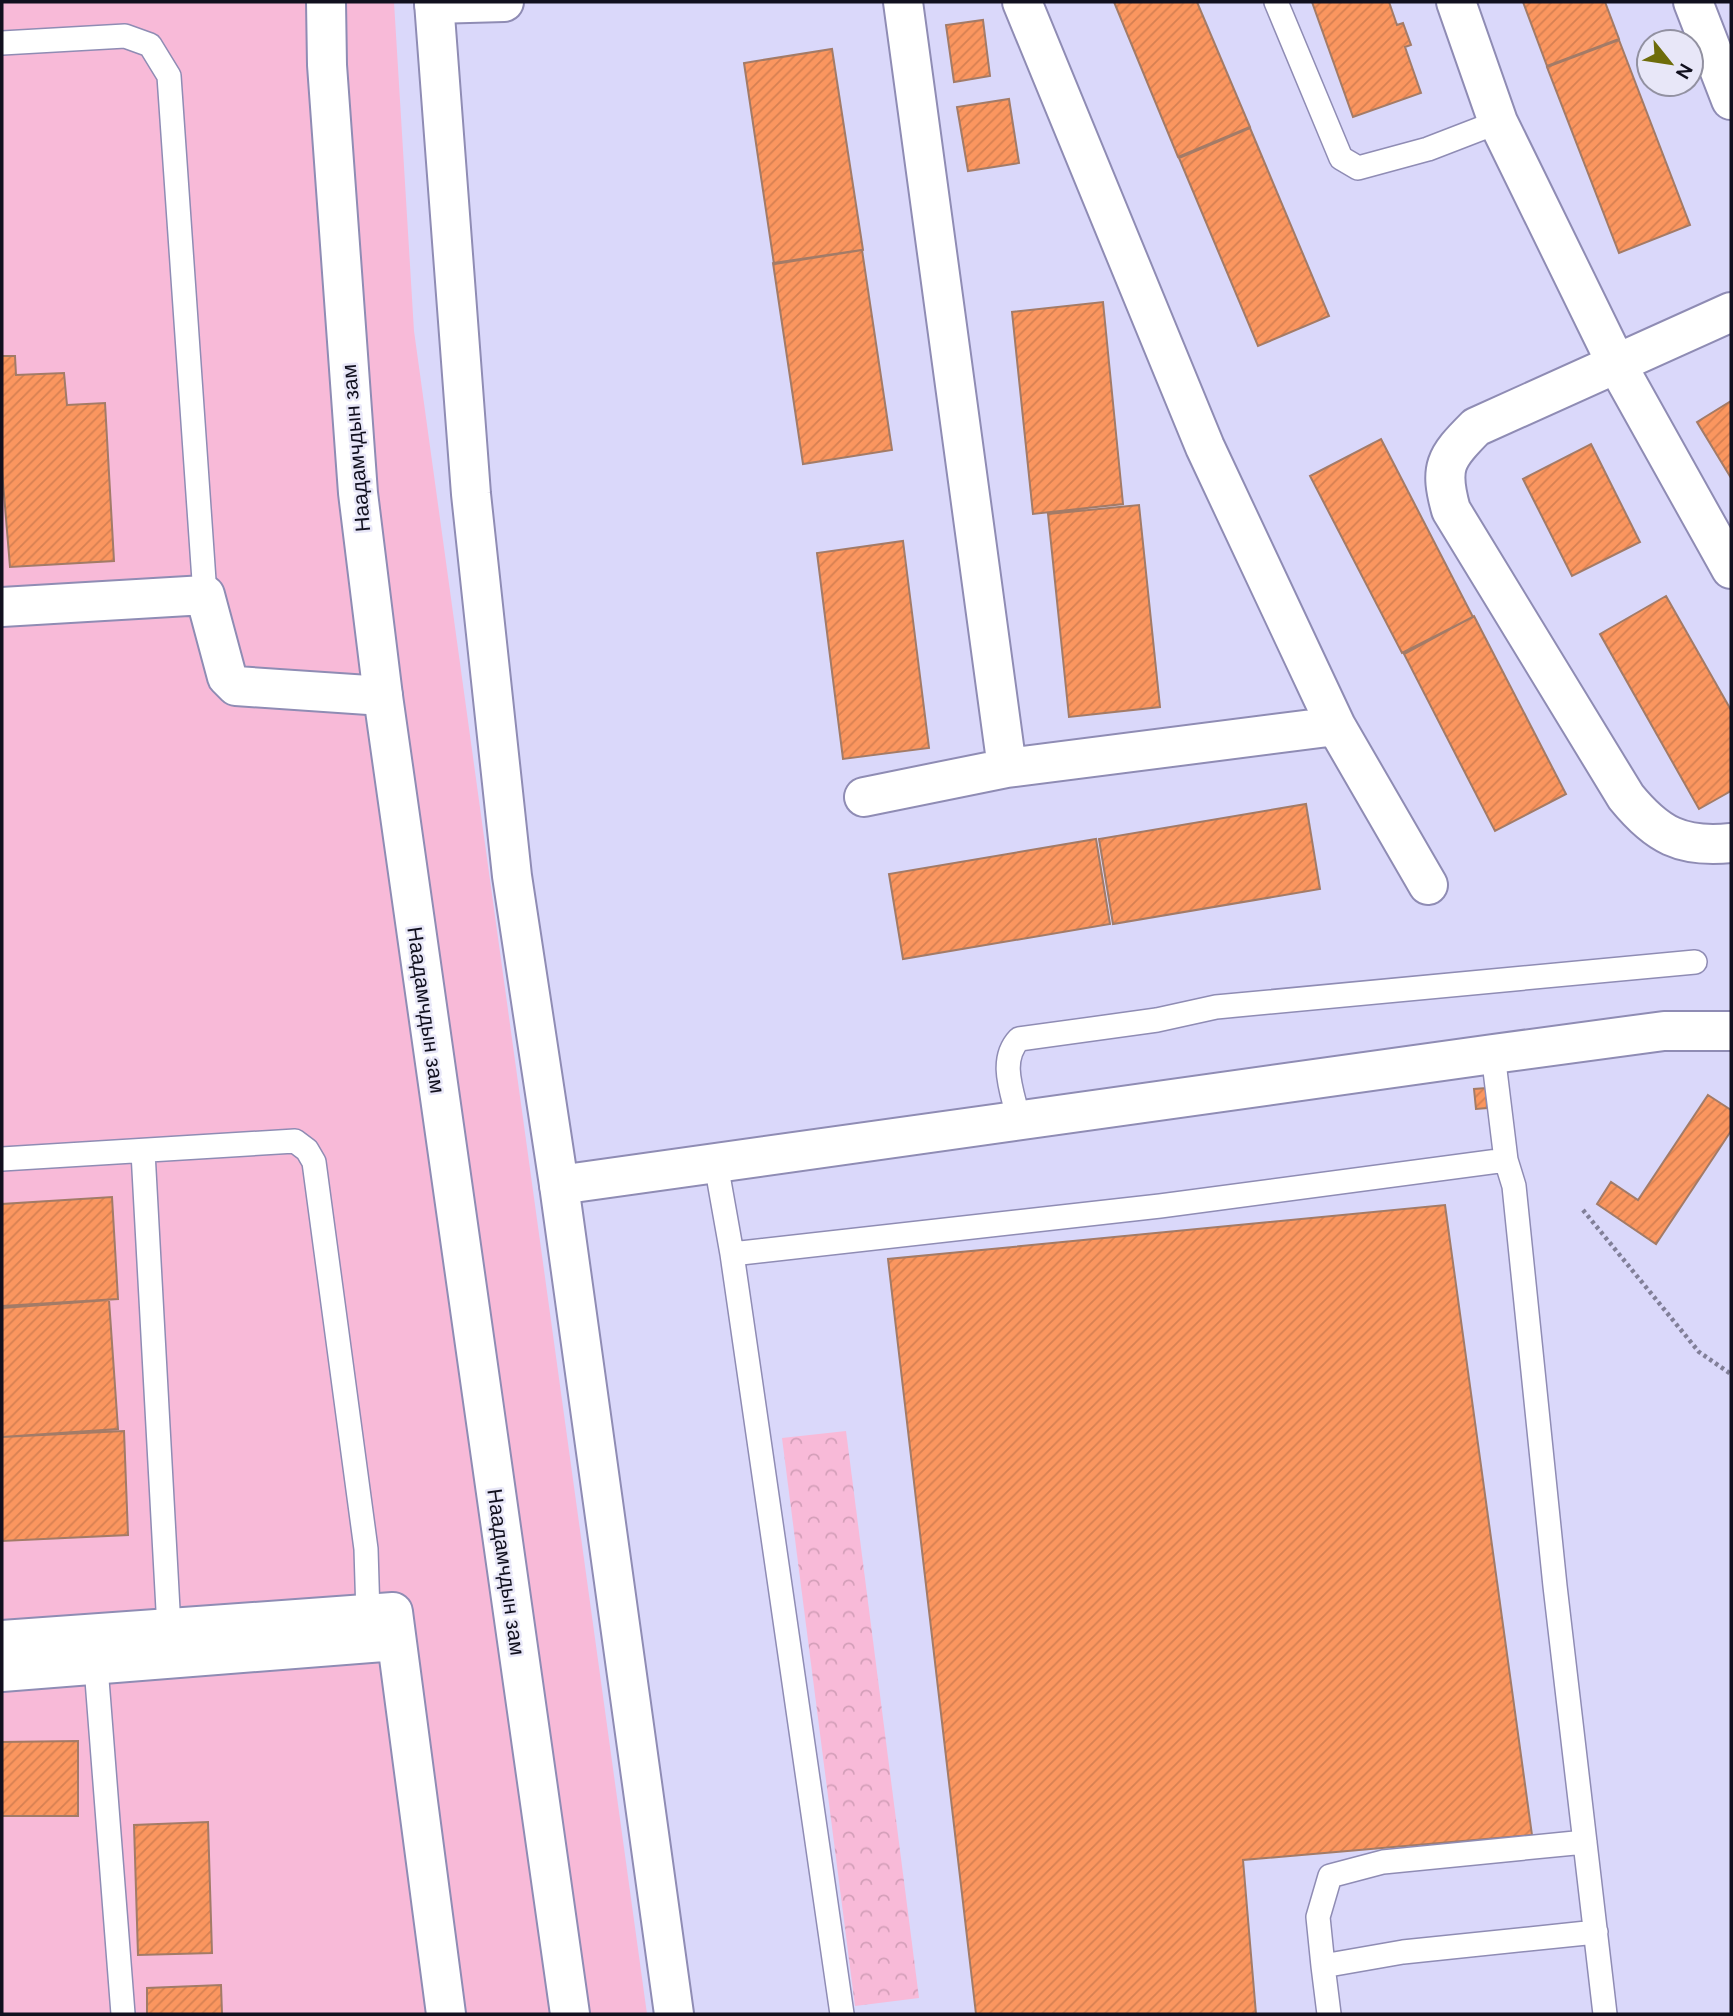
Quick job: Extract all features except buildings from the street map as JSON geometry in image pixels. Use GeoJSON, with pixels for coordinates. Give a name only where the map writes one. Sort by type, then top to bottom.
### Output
{"type":"FeatureCollection","features":[{"type":"Feature","properties":{"kind":"main road","name":"Наадамчдын зам"},"geometry":{"type":"LineString","coordinates":[[326,2],[327,65],[358,493],[383,696],[570,2014]]}},
{"type":"Feature","properties":{"kind":"main road"},"geometry":{"type":"LineString","coordinates":[[505,2],[434,3],[471,494],[512,876],[559,1185],[674,2014]]}},
{"type":"Feature","properties":{"kind":"main road"},"geometry":{"type":"LineString","coordinates":[[903,2],[1007,768]]}},
{"type":"Feature","properties":{"kind":"main road"},"geometry":{"type":"LineString","coordinates":[[1022,2],[1205,447],[1336,726],[1428,885]]}},
{"type":"Feature","properties":{"kind":"main road"},"geometry":{"type":"LineString","coordinates":[[1456,2],[1498,122],[1616,363],[1731,569]]}},
{"type":"Feature","properties":{"kind":"main road"},"geometry":{"type":"LineString","coordinates":[[1693,2],[1731,100]]}},
{"type":"Feature","properties":{"kind":"main road"},"geometry":{"type":"LineString","coordinates":[[1731,312],[1476,427],[1453,450],[1443,479],[1451,510],[1626,797],[1647,824],[1675,838],[1710,845],[1731,843]]}},
{"type":"Feature","properties":{"kind":"main road"},"geometry":{"type":"LineString","coordinates":[[2,607],[205,595],[227,677],[236,686],[383,696]]}},
{"type":"Feature","properties":{"kind":"main road"},"geometry":{"type":"LineString","coordinates":[[864,797],[1007,768],[1336,726]]}},
{"type":"Feature","properties":{"kind":"main road"},"geometry":{"type":"LineString","coordinates":[[559,1185],[1664,1031],[1731,1031]]}},
{"type":"Feature","properties":{"kind":"main road"},"geometry":{"type":"LineString","coordinates":[[2,1672],[169,1628],[382,1628]]}},
{"type":"Feature","properties":{"kind":"main road"},"geometry":{"type":"LineString","coordinates":[[2,1640],[95,1649],[382,1628]]}},
{"type":"Feature","properties":{"kind":"main road"},"geometry":{"type":"LineString","coordinates":[[382,1628],[420,2014]]}},
{"type":"Feature","properties":{"kind":"main road"},"geometry":{"type":"LineString","coordinates":[[382,1628],[446,2014]]}},
{"type":"Feature","properties":{"kind":"lane"},"geometry":{"type":"LineString","coordinates":[[1276,2],[1341,158],[1358,168],[1428,149],[1498,122]]}},
{"type":"Feature","properties":{"kind":"lane"},"geometry":{"type":"LineString","coordinates":[[2,43],[125,36],[150,45],[169,76],[205,595]]}},
{"type":"Feature","properties":{"kind":"lane"},"geometry":{"type":"LineString","coordinates":[[1019,1121],[1007,1061],[1010,1048],[1019,1039],[1157,1020],[1216,1007],[1695,962]]}},
{"type":"Feature","properties":{"kind":"lane"},"geometry":{"type":"LineString","coordinates":[[1493,1054],[1506,1160],[1514,1186],[1605,2014]]}},
{"type":"Feature","properties":{"kind":"lane"},"geometry":{"type":"LineString","coordinates":[[2,1158],[144,1152],[295,1141],[307,1150],[314,1162],[366,1549],[382,1628]]}},
{"type":"Feature","properties":{"kind":"lane"},"geometry":{"type":"LineString","coordinates":[[144,1152],[169,1628]]}},
{"type":"Feature","properties":{"kind":"lane"},"geometry":{"type":"LineString","coordinates":[[732,1254],[1160,1206],[1506,1160]]}},
{"type":"Feature","properties":{"kind":"lane"},"geometry":{"type":"LineString","coordinates":[[716,1164],[732,1254],[842,2014]]}},
{"type":"Feature","properties":{"kind":"lane"},"geometry":{"type":"LineString","coordinates":[[95,1649],[123,2014]]}},
{"type":"Feature","properties":{"kind":"lane"},"geometry":{"type":"LineString","coordinates":[[1329,2014],[1318,1917],[1330,1876],[1382,1862],[1585,1842]]}},
{"type":"Feature","properties":{"kind":"lane"},"geometry":{"type":"LineString","coordinates":[[1323,1966],[1403,1952],[1596,1932]]}},
{"type":"Feature","properties":{"kind":"path"},"geometry":{"type":"LineString","coordinates":[[1583,1210],[1699,1352],[1731,1374]]}},
{"type":"Feature","properties":{"kind":"green space"},"geometry":{"type":"Polygon","coordinates":[[[2,2],[394,2],[414,331],[647,2014],[2,2014],[2,2]]]}},
{"type":"Feature","properties":{"kind":"green space"},"geometry":{"type":"Polygon","coordinates":[[[846,1431],[919,1998],[855,2006],[782,1438],[846,1431]]]}}]}
